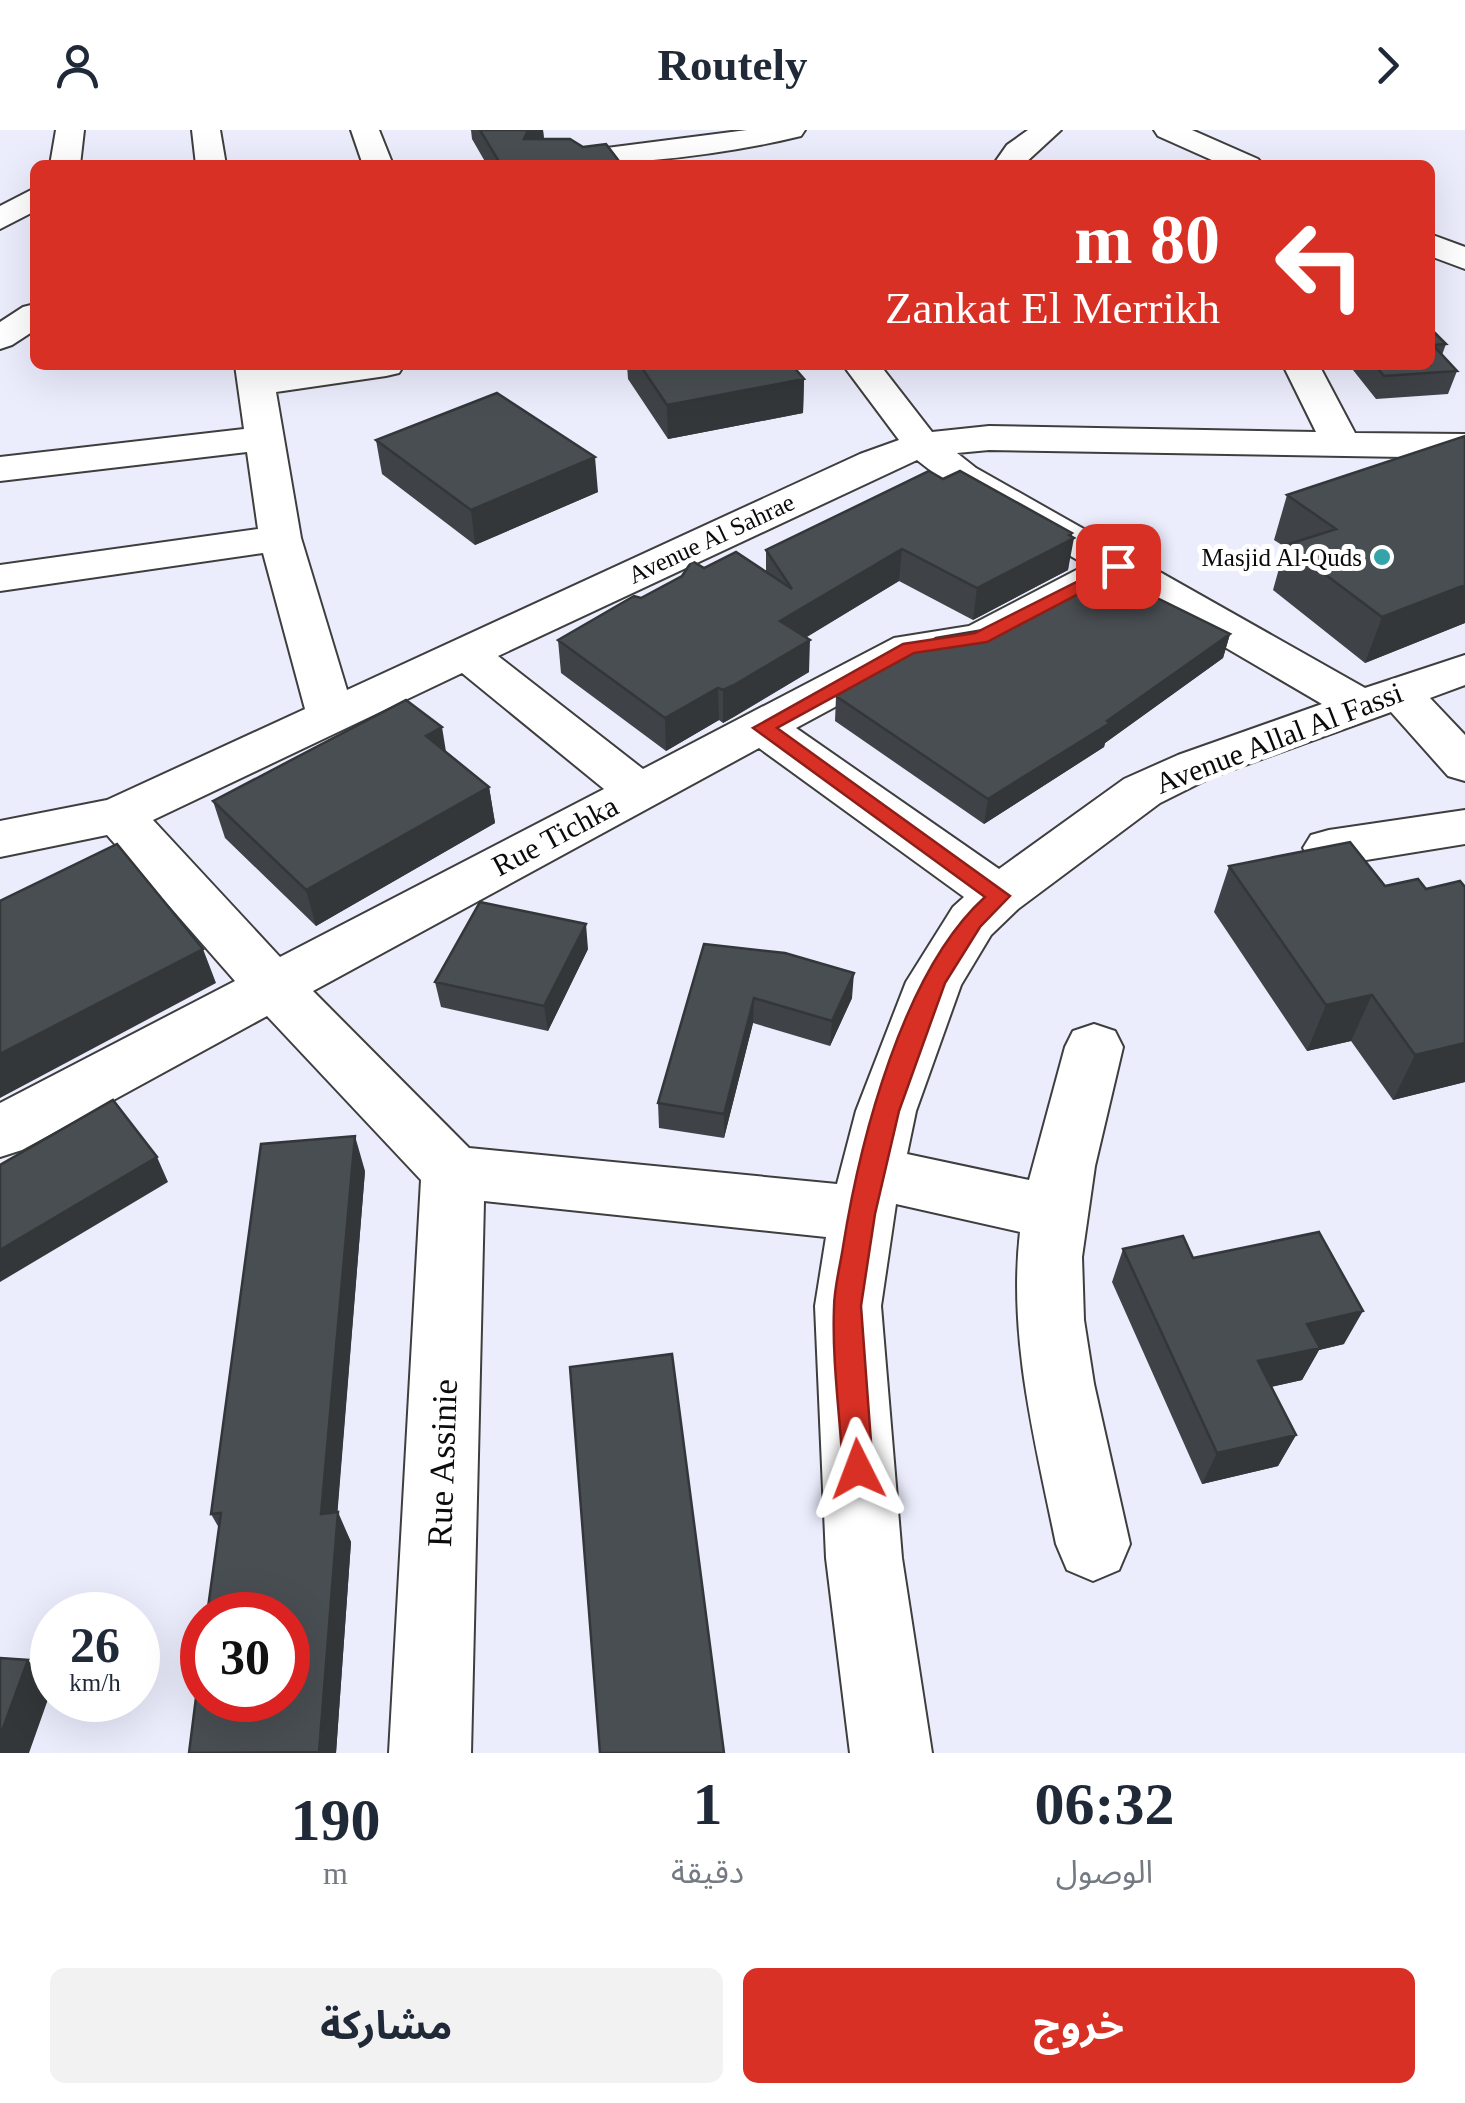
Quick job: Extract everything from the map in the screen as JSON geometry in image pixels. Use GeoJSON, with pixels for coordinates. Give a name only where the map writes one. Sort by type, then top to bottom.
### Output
{"type":"FeatureCollection","features":[{"type":"Feature","properties":{"kind":"street"},"geometry":{"type":"LineString","coordinates":[[66,160],[70,130]]}},
{"type":"Feature","properties":{"kind":"street"},"geometry":{"type":"LineString","coordinates":[[206,130],[210,160]]}},
{"type":"Feature","properties":{"kind":"street"},"geometry":{"type":"LineString","coordinates":[[365,130],[376,160]]}},
{"type":"Feature","properties":{"kind":"street"},"geometry":{"type":"LineString","coordinates":[[590,160],[711,147],[791,130]]}},
{"type":"Feature","properties":{"kind":"street"},"geometry":{"type":"LineString","coordinates":[[1011,160],[1017,151],[1047,130]]}},
{"type":"Feature","properties":{"kind":"street"},"geometry":{"type":"LineString","coordinates":[[1169,130],[1237,160]]}},
{"type":"Feature","properties":{"kind":"street"},"geometry":{"type":"LineString","coordinates":[[1435,246],[1465,260]]}},
{"type":"Feature","properties":{"kind":"street"},"geometry":{"type":"LineString","coordinates":[[1435,281],[1465,272]]}},
{"type":"Feature","properties":{"kind":"street"},"geometry":{"type":"LineString","coordinates":[[0,338],[30,317]]}},
{"type":"Feature","properties":{"kind":"street"},"geometry":{"type":"LineString","coordinates":[[314,370],[256,374],[280,538],[330,714]]}},
{"type":"Feature","properties":{"kind":"street"},"geometry":{"type":"LineString","coordinates":[[865,370],[922,445],[962,476],[1118,566],[1378,698],[1465,765]]}},
{"type":"Feature","properties":{"kind":"street"},"geometry":{"type":"LineString","coordinates":[[1304,370],[1340,443]]}},
{"type":"Feature","properties":{"kind":"street"},"geometry":{"type":"LineString","coordinates":[[0,469],[264,438]]}},
{"type":"Feature","properties":{"kind":"street","name":"Avenue Al Sahrae"},"geometry":{"type":"LineString","coordinates":[[0,839],[119,815],[874,462],[922,445],[1034,438],[1465,446]]}},
{"type":"Feature","properties":{"kind":"street"},"geometry":{"type":"LineString","coordinates":[[0,578],[280,538]]}},
{"type":"Feature","properties":{"kind":"street","name":"Rue Tichka"},"geometry":{"type":"LineString","coordinates":[[0,1132],[910,648],[980,638],[1118,566]]}},
{"type":"Feature","properties":{"kind":"street"},"geometry":{"type":"LineString","coordinates":[[464,652],[639,791]]}},
{"type":"Feature","properties":{"kind":"street","name":"Avenue Allal Al Fassi"},"geometry":{"type":"LineString","coordinates":[[890,1753],[864,1558],[848,1306],[886,1111],[934,982],[972,921],[999,896],[1142,791],[1195,766],[1465,669]]}},
{"type":"Feature","properties":{"kind":"street"},"geometry":{"type":"LineString","coordinates":[[763,728],[999,896]]}},
{"type":"Feature","properties":{"kind":"street"},"geometry":{"type":"LineString","coordinates":[[119,815],[273,986],[452,1172],[867,1193],[1054,1214]]}},
{"type":"Feature","properties":{"kind":"street"},"geometry":{"type":"LineString","coordinates":[[1329,848],[1465,827]]}},
{"type":"Feature","properties":{"kind":"street"},"geometry":{"type":"LineString","coordinates":[[1093,1544],[1061,1396],[1049,1287],[1054,1214],[1094,1047]]}},
{"type":"Feature","properties":{"kind":"street","name":"Rue Assinie"},"geometry":{"type":"LineString","coordinates":[[430,1753],[452,1172]]}},
{"type":"Feature","properties":{"kind":"building"},"geometry":{"type":"Polygon","coordinates":[[[480,130],[528,130],[524,139],[570,139],[583,147],[606,144],[618,160],[498,160],[480,130]]]}},
{"type":"Feature","properties":{"kind":"building"},"geometry":{"type":"Polygon","coordinates":[[[1435,333],[1446,344],[1435,345],[1435,333]]]}},
{"type":"Feature","properties":{"kind":"building"},"geometry":{"type":"Polygon","coordinates":[[[1435,347],[1457,371],[1384,376],[1379,370],[1435,370],[1435,347]]]}},
{"type":"Feature","properties":{"kind":"building"},"geometry":{"type":"Polygon","coordinates":[[[643,370],[796,370],[804,379],[667,405],[643,370]]]}},
{"type":"Feature","properties":{"kind":"building"},"geometry":{"type":"Polygon","coordinates":[[[497,393],[595,457],[471,510],[376,440],[497,393]]]}},
{"type":"Feature","properties":{"kind":"building","name":"Masjid Al-Quds"},"geometry":{"type":"Polygon","coordinates":[[[1465,436],[1465,585],[1382,617],[1286,545],[1336,529],[1287,495],[1465,436]]]}},
{"type":"Feature","properties":{"kind":"building"},"geometry":{"type":"Polygon","coordinates":[[[929,471],[943,479],[960,471],[1072,533],[1069,535],[1074,538],[977,588],[902,549],[780,621],[810,640],[734,685],[718,688],[665,718],[558,640],[634,596],[641,598],[682,576],[692,561],[704,568],[736,552],[792,589],[766,550],[929,471]]]}},
{"type":"Feature","properties":{"kind":"building"},"geometry":{"type":"Polygon","coordinates":[[[1114,569],[1154,591],[1149,594],[1230,634],[1107,721],[1110,723],[988,799],[836,696],[936,638],[1001,627],[1114,569]]]}},
{"type":"Feature","properties":{"kind":"building"},"geometry":{"type":"Polygon","coordinates":[[[406,700],[442,727],[426,736],[489,787],[306,890],[213,801],[406,700]]]}},
{"type":"Feature","properties":{"kind":"building"},"geometry":{"type":"Polygon","coordinates":[[[1350,842],[1385,886],[1418,879],[1426,889],[1460,881],[1465,887],[1465,1043],[1415,1055],[1372,995],[1326,1005],[1229,866],[1350,842]]]}},
{"type":"Feature","properties":{"kind":"building"},"geometry":{"type":"Polygon","coordinates":[[[117,844],[203,949],[0,1054],[0,901],[117,844]]]}},
{"type":"Feature","properties":{"kind":"building"},"geometry":{"type":"Polygon","coordinates":[[[480,902],[586,924],[544,1006],[435,982],[480,902]]]}},
{"type":"Feature","properties":{"kind":"building"},"geometry":{"type":"Polygon","coordinates":[[[704,944],[785,953],[854,973],[832,1021],[754,998],[724,1114],[658,1103],[704,944]]]}},
{"type":"Feature","properties":{"kind":"building"},"geometry":{"type":"Polygon","coordinates":[[[113,1100],[157,1157],[0,1250],[0,1165],[113,1100]]]}},
{"type":"Feature","properties":{"kind":"building"},"geometry":{"type":"Polygon","coordinates":[[[355,1136],[321,1514],[338,1512],[319,1752],[189,1753],[193,1722],[310,1722],[310,1592],[210,1592],[221,1513],[211,1514],[261,1144],[355,1136]]]}},
{"type":"Feature","properties":{"kind":"building"},"geometry":{"type":"Polygon","coordinates":[[[1319,1232],[1363,1311],[1307,1324],[1320,1348],[1258,1361],[1296,1435],[1217,1453],[1123,1249],[1183,1236],[1193,1258],[1319,1232]]]}},
{"type":"Feature","properties":{"kind":"building"},"geometry":{"type":"Polygon","coordinates":[[[672,1354],[724,1753],[600,1753],[570,1367],[672,1354]]]}},
{"type":"Feature","properties":{"kind":"building"},"geometry":{"type":"Polygon","coordinates":[[[0,1658],[28,1660],[0,1736],[0,1658]]]}},
{"type":"Feature","properties":{"kind":"place","name":"Masjid Al-Quds"},"geometry":{"type":"Point","coordinates":[1382,557]}},
{"type":"Feature","properties":{"kind":"route"},"geometry":{"type":"LineString","coordinates":[[858,1469],[848,1306],[862,1214],[886,1111],[934,982],[972,921],[999,896],[763,728],[910,648],[980,638],[1118,566]]}}]}
